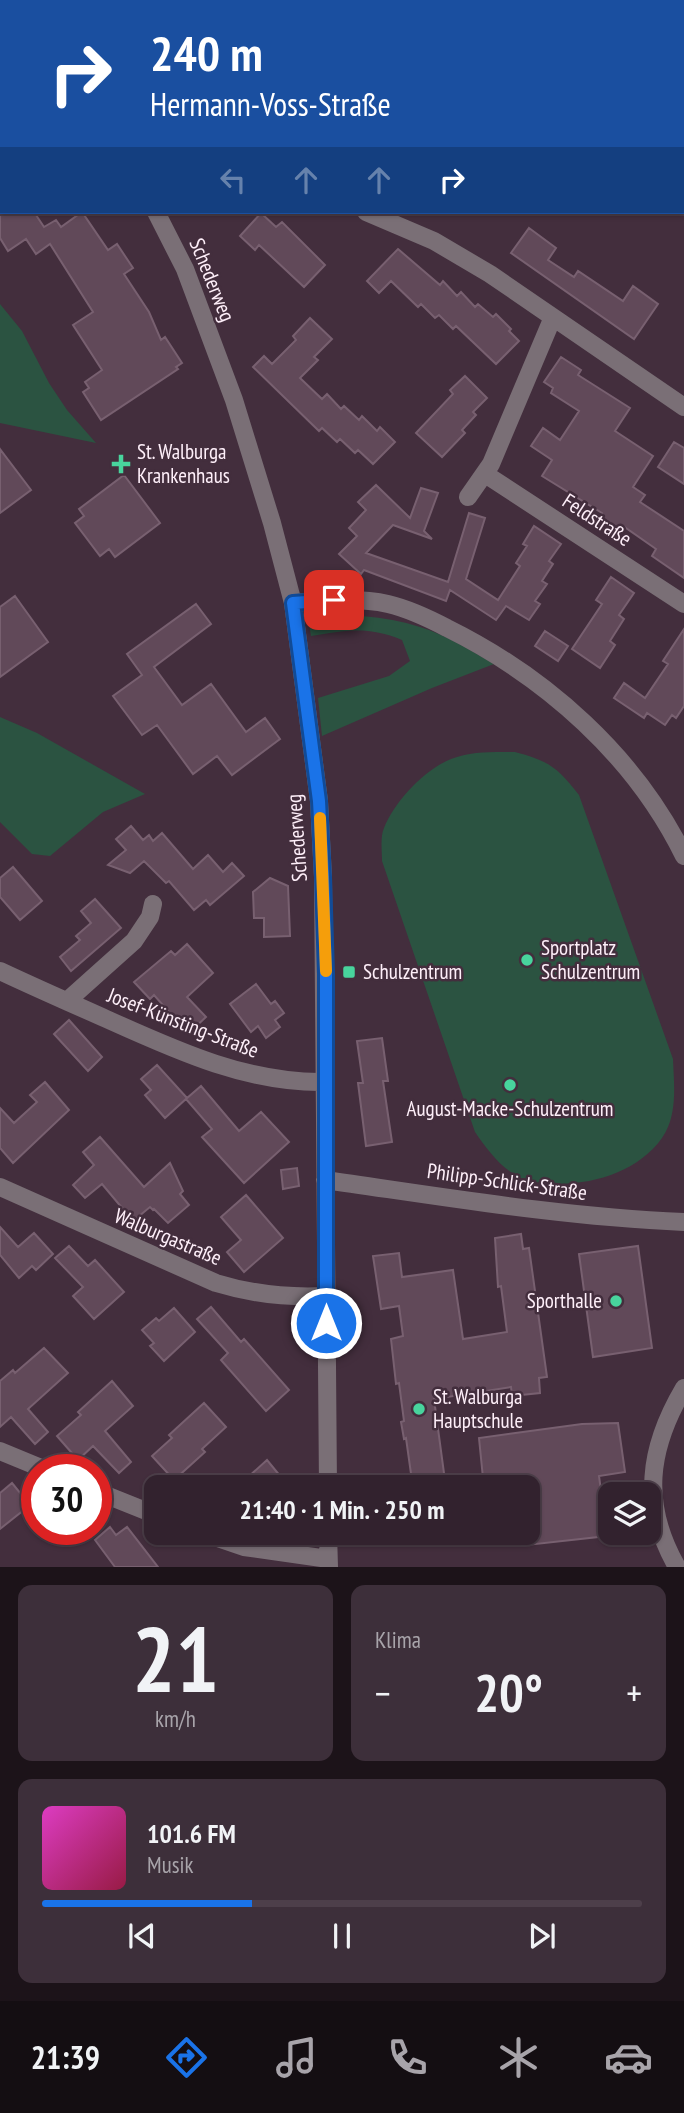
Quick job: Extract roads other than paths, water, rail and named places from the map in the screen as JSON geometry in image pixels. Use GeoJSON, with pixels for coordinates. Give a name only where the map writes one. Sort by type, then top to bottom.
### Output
{"type":"FeatureCollection","features":[{"type":"Feature","properties":{"kind":"street","name":"Schederweg"},"geometry":{"type":"LineString","coordinates":[[164,214],[234,400],[272,523],[293,603],[319,801],[326,974],[328,1475]]}},
{"type":"Feature","properties":{"kind":"street"},"geometry":{"type":"LineString","coordinates":[[371,214],[456,253],[684,408]]}},
{"type":"Feature","properties":{"kind":"street"},"geometry":{"type":"LineString","coordinates":[[468,497],[485,474],[553,317]]}},
{"type":"Feature","properties":{"kind":"street","name":"Feldstraße"},"geometry":{"type":"LineString","coordinates":[[485,474],[684,604]]}},
{"type":"Feature","properties":{"kind":"street"},"geometry":{"type":"LineString","coordinates":[[293,603],[359,601],[397,606],[460,634],[500,657],[551,694],[603,741],[646,793],[684,856]]}},
{"type":"Feature","properties":{"kind":"street","name":"Josef-Künsting-Straße"},"geometry":{"type":"LineString","coordinates":[[67,1001],[134,941],[150,917],[153,904]]}},
{"type":"Feature","properties":{"kind":"street","name":"Josef-Künsting-Straße"},"geometry":{"type":"LineString","coordinates":[[0,971],[132,1030],[234,1070],[280,1081],[326,1082]]}},
{"type":"Feature","properties":{"kind":"street","name":"Philipp-Schlick-Straße"},"geometry":{"type":"LineString","coordinates":[[325,1180],[533,1210],[619,1219],[684,1222]]}},
{"type":"Feature","properties":{"kind":"street","name":"Walburgastraße"},"geometry":{"type":"LineString","coordinates":[[0,1187],[216,1283],[265,1295],[326,1296]]}},
{"type":"Feature","properties":{"kind":"street"},"geometry":{"type":"LineString","coordinates":[[677,1567],[659,1522],[652,1490],[655,1456],[662,1432],[684,1388]]}},
{"type":"Feature","properties":{"kind":"street"},"geometry":{"type":"LineString","coordinates":[[0,1451],[21,1460]]}},
{"type":"Feature","properties":{"kind":"street"},"geometry":{"type":"LineString","coordinates":[[112,1497],[144,1510]]}},
{"type":"Feature","properties":{"kind":"street"},"geometry":{"type":"LineString","coordinates":[[238,1545],[328,1563],[328,1545]]}},
{"type":"Feature","properties":{"kind":"place","name":"St. Walburga Krankenhaus"},"geometry":{"type":"Point","coordinates":[121,464]}},
{"type":"Feature","properties":{"kind":"place","name":"Sportplatz Schulzentrum"},"geometry":{"type":"Point","coordinates":[527,960]}},
{"type":"Feature","properties":{"kind":"place","name":"Schulzentrum"},"geometry":{"type":"Point","coordinates":[349,972]}},
{"type":"Feature","properties":{"kind":"place","name":"August-Macke-Schulzentrum"},"geometry":{"type":"Point","coordinates":[510,1085]}},
{"type":"Feature","properties":{"kind":"place","name":"Sporthalle"},"geometry":{"type":"Point","coordinates":[616,1301]}},
{"type":"Feature","properties":{"kind":"place","name":"St. Walburga Hauptschule"},"geometry":{"type":"Point","coordinates":[419,1409]}}]}
